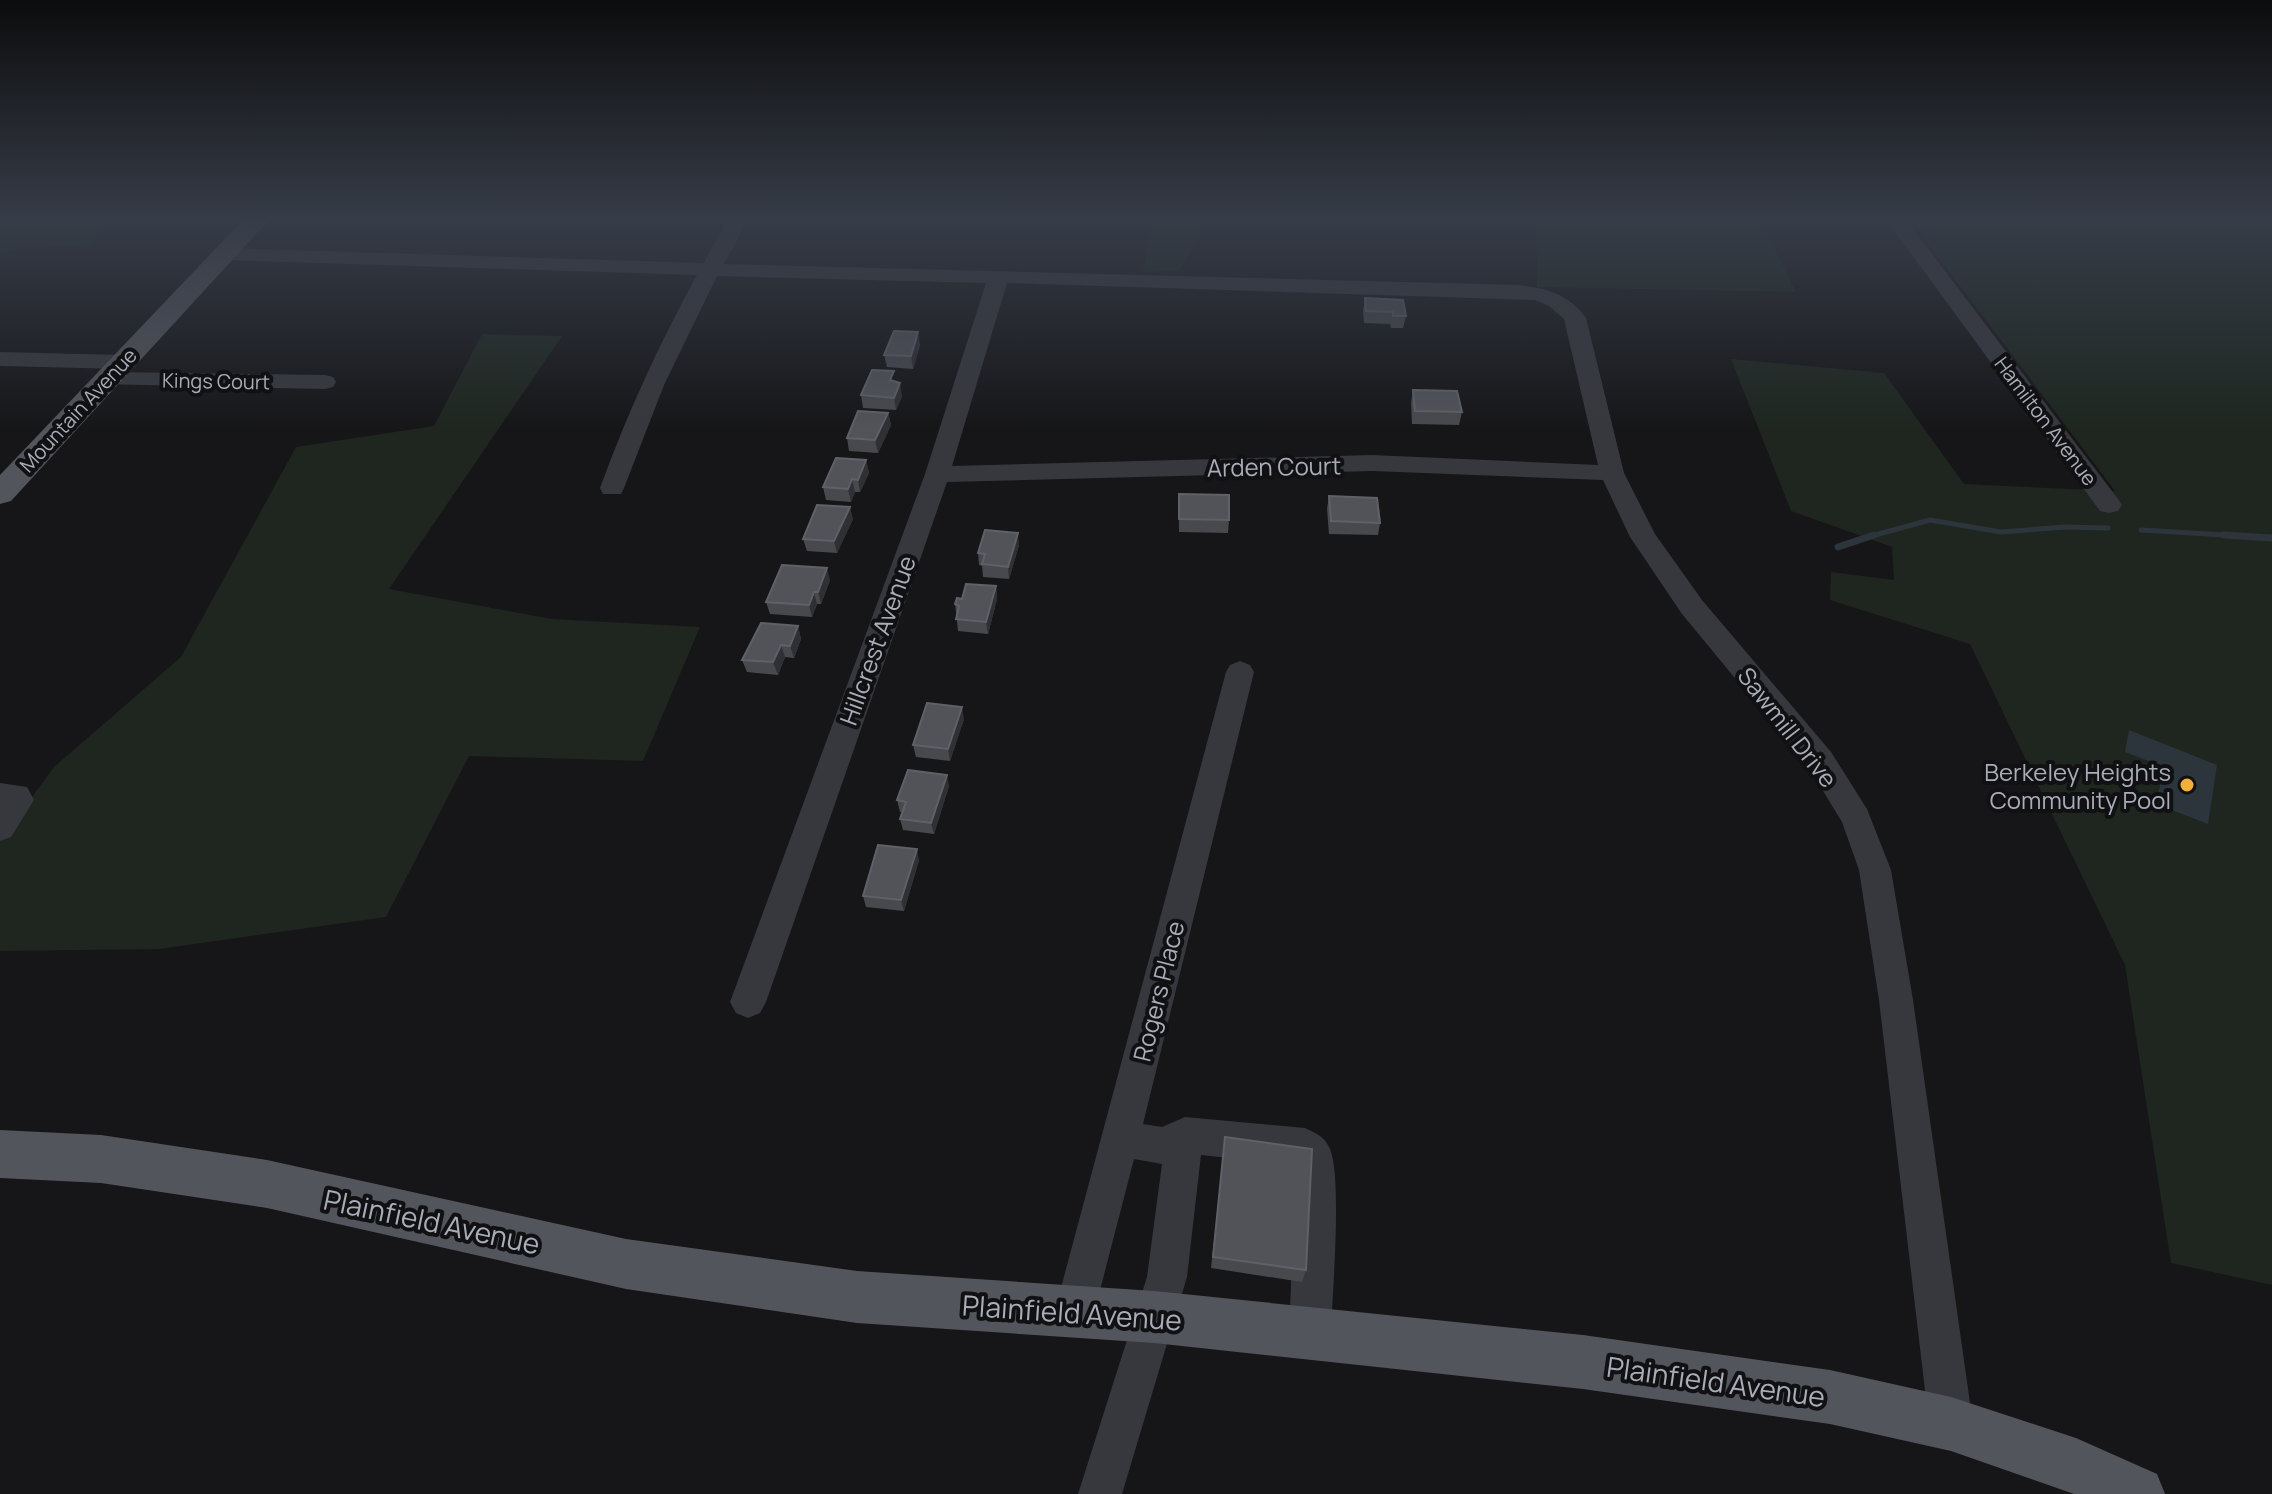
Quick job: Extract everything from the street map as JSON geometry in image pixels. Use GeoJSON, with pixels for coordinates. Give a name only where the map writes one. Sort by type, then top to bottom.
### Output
{"type":"FeatureCollection","features":[{"type":"Feature","properties":{"kind":"main road","name":"Mountain Avenue"},"geometry":{"type":"LineString","coordinates":[[0,494],[189,291]]}},
{"type":"Feature","properties":{"kind":"main road","name":"Plainfield Avenue"},"geometry":{"type":"LineString","coordinates":[[0,1154],[101,1159],[267,1184],[626,1264],[857,1297],[1076,1310],[1310,1333],[1583,1362],[1830,1397],[1951,1424],[2076,1466],[2137,1494]]}},
{"type":"Feature","properties":{"kind":"street"},"geometry":{"type":"LineString","coordinates":[[612,488],[631,436],[700,291]]}},
{"type":"Feature","properties":{"kind":"street","name":"Hillcrest Avenue"},"geometry":{"type":"LineString","coordinates":[[748,1002],[937,474],[994,291]]}},
{"type":"Feature","properties":{"kind":"street","name":"Sawmill Drive"},"geometry":{"type":"LineString","coordinates":[[1507,291],[1549,297],[1562,304],[1575,318],[1612,473],[1643,537],[1664,572],[1820,760],[1856,818],[1875,870],[1896,1000],[1951,1424]]}},
{"type":"Feature","properties":{"kind":"street","name":"Hamilton Avenue"},"geometry":{"type":"LineString","coordinates":[[1949,291],[2109,505]]}},
{"type":"Feature","properties":{"kind":"street","name":"Kings Court"},"geometry":{"type":"LineString","coordinates":[[0,359],[114,370],[325,382]]}},
{"type":"Feature","properties":{"kind":"street","name":"Arden Court"},"geometry":{"type":"LineString","coordinates":[[937,474],[1372,463],[1612,473]]}},
{"type":"Feature","properties":{"kind":"street","name":"Rogers Place"},"geometry":{"type":"LineString","coordinates":[[1076,1310],[1240,672]]}},
{"type":"Feature","properties":{"kind":"street"},"geometry":{"type":"LineString","coordinates":[[0,795],[16,796],[18,800],[0,828]]}},
{"type":"Feature","properties":{"kind":"street"},"geometry":{"type":"LineString","coordinates":[[1100,1494],[1167,1277],[1185,1135]]}},
{"type":"Feature","properties":{"kind":"street"},"geometry":{"type":"LineString","coordinates":[[1120,1138],[1165,1146],[1185,1135],[1305,1147],[1314,1156],[1310,1333]]}},
{"type":"Feature","properties":{"kind":"shaded area"},"geometry":{"type":"Polygon","coordinates":[[[1730,291],[1795,291],[1796,292],[1730,291]]]}},
{"type":"Feature","properties":{"kind":"shaded area"},"geometry":{"type":"Polygon","coordinates":[[[1964,291],[2272,291],[2272,1285],[2171,1263],[2125,965],[1970,644],[1830,600],[1831,572],[1894,580],[1892,547],[1791,511],[1731,359],[1884,373],[1964,484],[2115,491],[1964,291]]]}},
{"type":"Feature","properties":{"kind":"shaded area"},"geometry":{"type":"Polygon","coordinates":[[[482,334],[562,336],[389,589],[552,619],[700,627],[643,761],[469,756],[386,917],[159,949],[0,951],[0,841],[54,767],[181,657],[296,447],[434,426],[482,334]]]}},
{"type":"Feature","properties":{"kind":"shaded area","name":"Berkeley Heights Community Pool"},"geometry":{"type":"Polygon","coordinates":[[[2129,730],[2217,765],[2208,824],[2156,804],[2164,767],[2125,752],[2129,730]]]}},
{"type":"Feature","properties":{"kind":"building"},"geometry":{"type":"Polygon","coordinates":[[[1365,298],[1403,300],[1406,316],[1366,311],[1365,298]]]}},
{"type":"Feature","properties":{"kind":"building"},"geometry":{"type":"Polygon","coordinates":[[[894,331],[918,332],[911,356],[884,355],[894,331]]]}},
{"type":"Feature","properties":{"kind":"building"},"geometry":{"type":"Polygon","coordinates":[[[872,370],[894,371],[890,380],[900,383],[894,398],[861,395],[872,370]]]}},
{"type":"Feature","properties":{"kind":"building"},"geometry":{"type":"Polygon","coordinates":[[[1413,390],[1457,391],[1462,412],[1415,411],[1413,390]]]}},
{"type":"Feature","properties":{"kind":"building"},"geometry":{"type":"Polygon","coordinates":[[[858,411],[888,413],[875,440],[847,438],[858,411]]]}},
{"type":"Feature","properties":{"kind":"building"},"geometry":{"type":"Polygon","coordinates":[[[836,458],[866,460],[858,480],[852,479],[848,489],[823,487],[836,458]]]}},
{"type":"Feature","properties":{"kind":"building"},"geometry":{"type":"Polygon","coordinates":[[[1179,494],[1229,495],[1229,520],[1179,519],[1179,494]]]}},
{"type":"Feature","properties":{"kind":"building"},"geometry":{"type":"Polygon","coordinates":[[[1329,496],[1377,498],[1380,523],[1331,521],[1329,496]]]}},
{"type":"Feature","properties":{"kind":"building"},"geometry":{"type":"Polygon","coordinates":[[[817,505],[850,507],[834,541],[803,539],[817,505]]]}},
{"type":"Feature","properties":{"kind":"building"},"geometry":{"type":"Polygon","coordinates":[[[985,530],[1018,533],[1008,567],[982,564],[985,554],[978,553],[985,530]]]}},
{"type":"Feature","properties":{"kind":"building"},"geometry":{"type":"Polygon","coordinates":[[[782,565],[827,568],[818,592],[814,592],[809,605],[766,602],[782,565]]]}},
{"type":"Feature","properties":{"kind":"building"},"geometry":{"type":"Polygon","coordinates":[[[966,584],[996,586],[986,622],[956,619],[959,606],[955,604],[957,598],[962,599],[966,584]]]}},
{"type":"Feature","properties":{"kind":"building"},"geometry":{"type":"Polygon","coordinates":[[[761,623],[798,626],[790,646],[781,645],[773,662],[742,660],[761,623]]]}},
{"type":"Feature","properties":{"kind":"building"},"geometry":{"type":"Polygon","coordinates":[[[927,703],[962,707],[948,749],[913,745],[927,703]]]}},
{"type":"Feature","properties":{"kind":"building"},"geometry":{"type":"Polygon","coordinates":[[[908,770],[947,775],[931,823],[900,819],[906,802],[897,800],[908,770]]]}},
{"type":"Feature","properties":{"kind":"building"},"geometry":{"type":"Polygon","coordinates":[[[878,845],[917,849],[901,900],[863,896],[878,845]]]}},
{"type":"Feature","properties":{"kind":"building"},"geometry":{"type":"Polygon","coordinates":[[[1225,1137],[1312,1149],[1306,1270],[1213,1257],[1225,1137]]]}},
{"type":"Feature","properties":{"kind":"waterway"},"geometry":{"type":"LineString","coordinates":[[1868,537],[1930,520],[2001,532],[2065,527],[2108,528]]}},
{"type":"Feature","properties":{"kind":"waterway"},"geometry":{"type":"LineString","coordinates":[[2141,530],[2228,535]]}},
{"type":"Feature","properties":{"kind":"waterway"},"geometry":{"type":"LineString","coordinates":[[1868,537],[1874,535]]}},
{"type":"Feature","properties":{"kind":"waterway"},"geometry":{"type":"LineString","coordinates":[[2224,535],[2228,535]]}},
{"type":"Feature","properties":{"kind":"waterway"},"geometry":{"type":"LineString","coordinates":[[2228,535],[2257,537]]}},
{"type":"Feature","properties":{"kind":"waterway"},"geometry":{"type":"LineString","coordinates":[[2228,535],[2272,538]]}},
{"type":"Feature","properties":{"kind":"waterway"},"geometry":{"type":"LineString","coordinates":[[1838,547],[1868,537]]}},
{"type":"Feature","properties":{"kind":"place","name":"Berkeley Heights Community Pool"},"geometry":{"type":"Point","coordinates":[2187,785]}}]}
